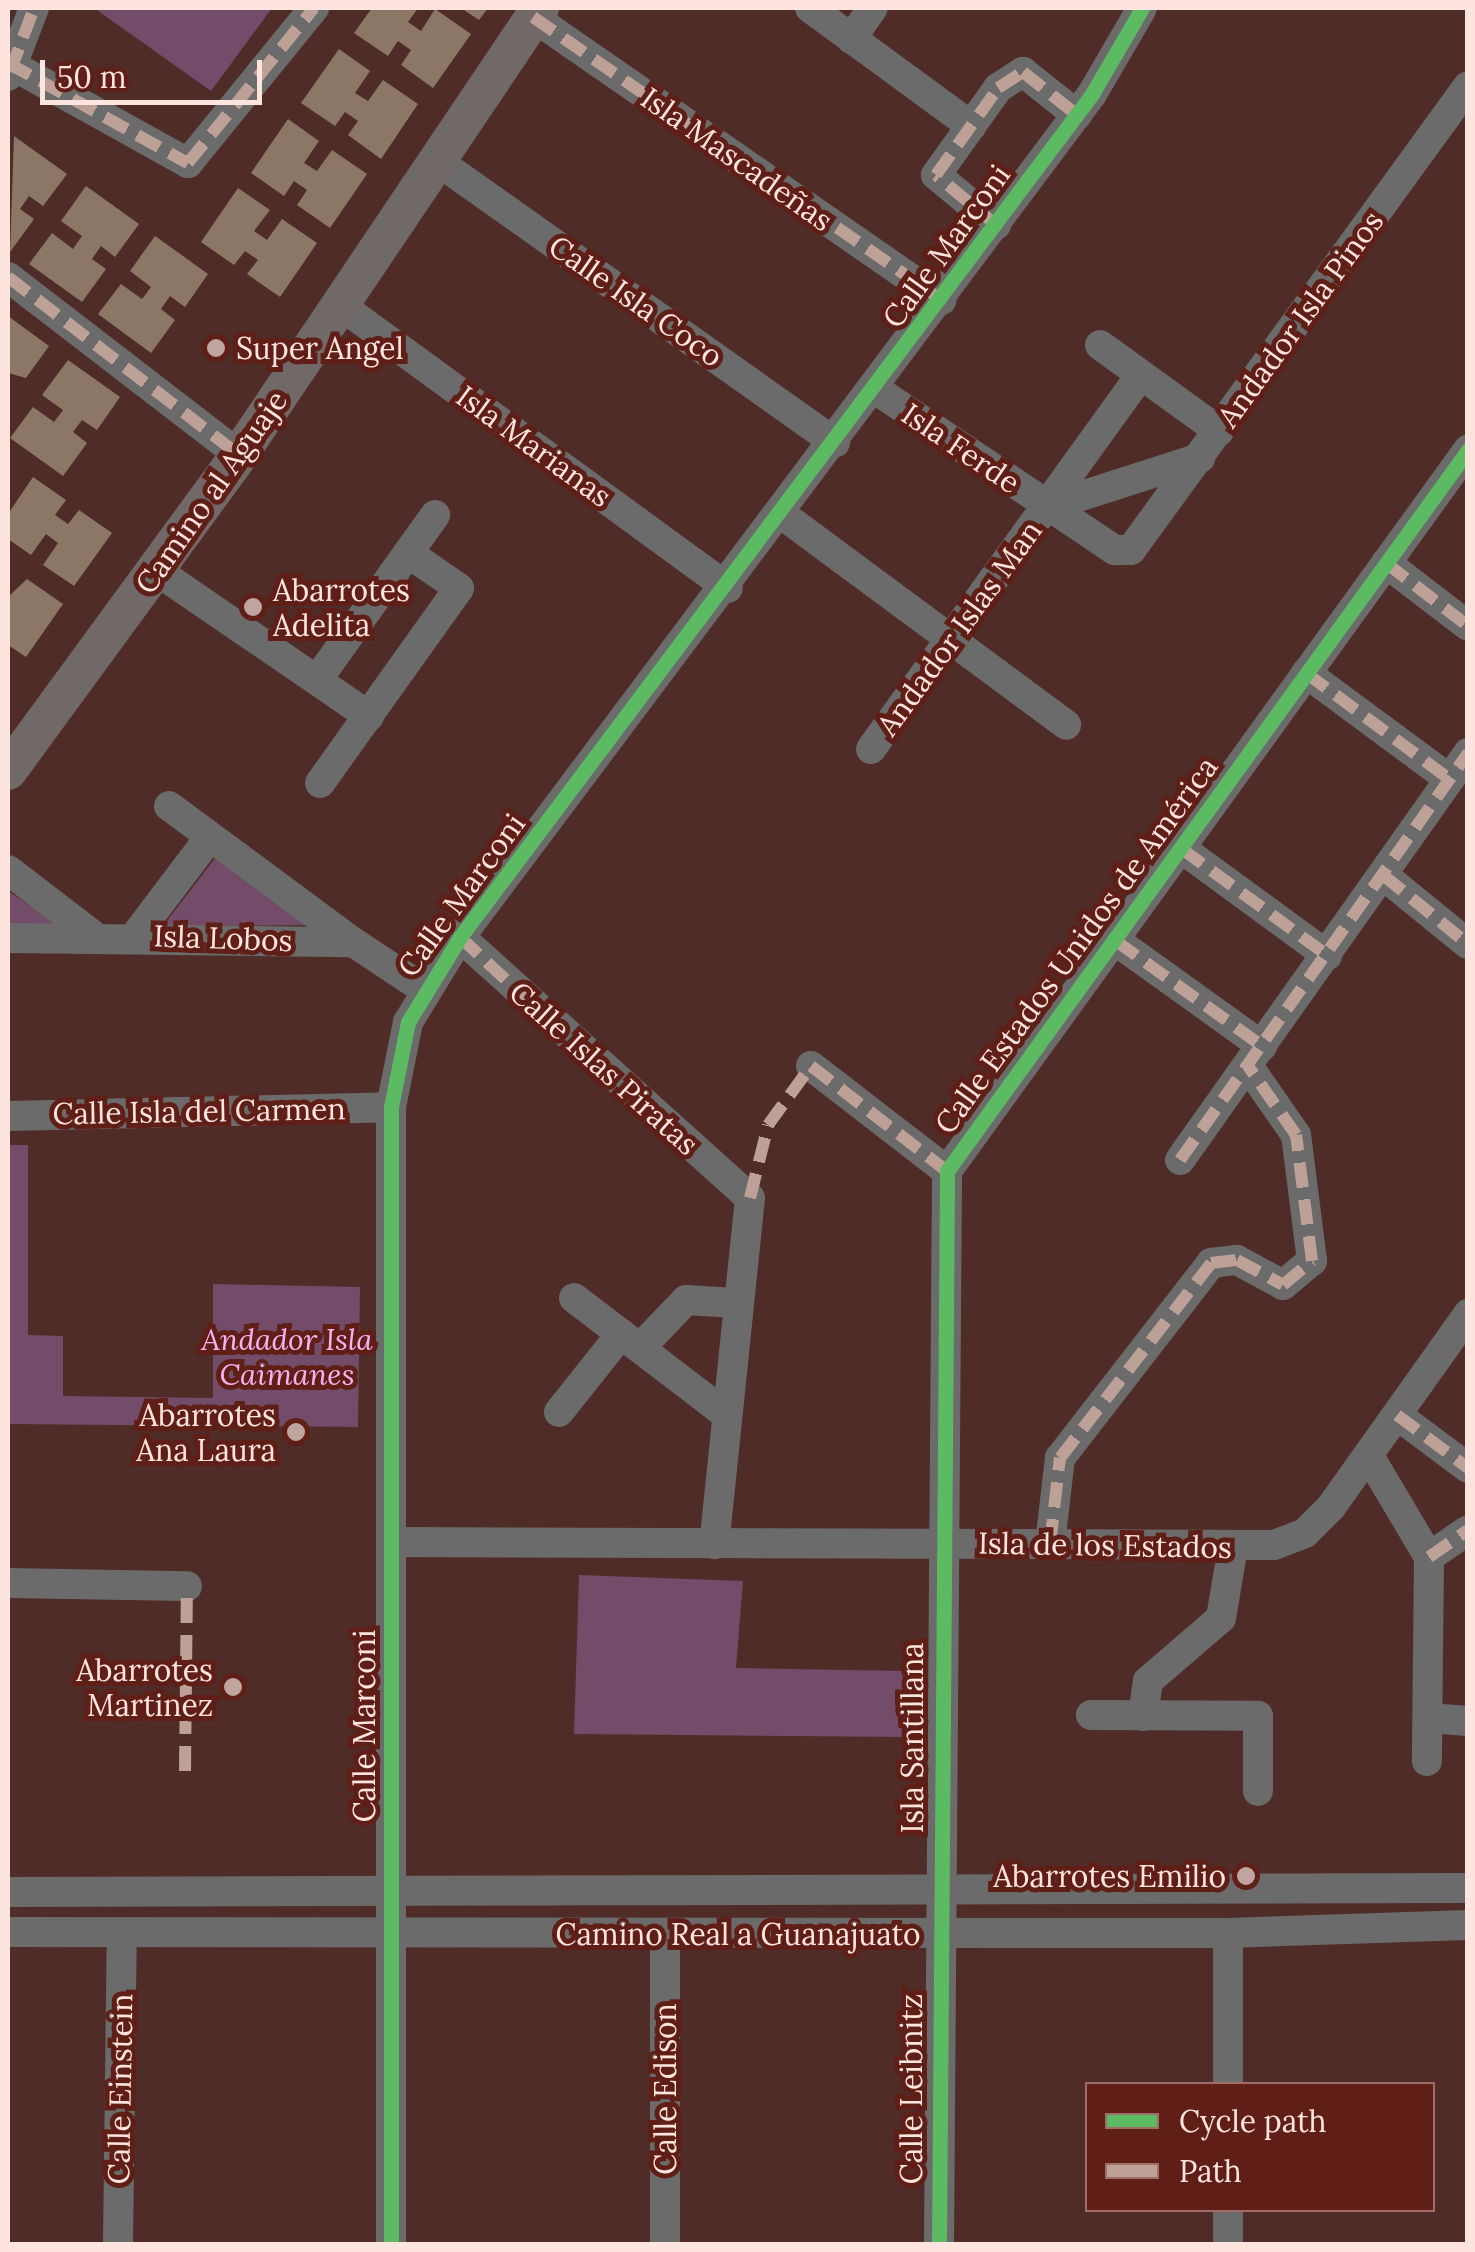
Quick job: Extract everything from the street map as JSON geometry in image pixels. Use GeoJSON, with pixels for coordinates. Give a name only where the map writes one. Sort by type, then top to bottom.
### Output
{"type":"FeatureCollection","features":[{"type":"Feature","properties":{"kind":"main road","name":"Camino al Aguaje"},"geometry":{"type":"LineString","coordinates":[[8,771],[239,455],[536,12]]}},
{"type":"Feature","properties":{"kind":"street"},"geometry":{"type":"LineString","coordinates":[[34,8],[10,68],[188,163],[314,8]]}},
{"type":"Feature","properties":{"kind":"street"},"geometry":{"type":"LineString","coordinates":[[810,8],[972,126]]}},
{"type":"Feature","properties":{"kind":"street"},"geometry":{"type":"LineString","coordinates":[[850,38],[874,8]]}},
{"type":"Feature","properties":{"kind":"street","name":"Calle Marconi"},"geometry":{"type":"LineString","coordinates":[[391,2244],[391,1107],[408,1022],[424,990],[460,937],[784,516],[1077,115],[1142,8]]}},
{"type":"Feature","properties":{"kind":"street","name":"Isla Mascadeñas"},"geometry":{"type":"LineString","coordinates":[[536,12],[942,300]]}},
{"type":"Feature","properties":{"kind":"street"},"geometry":{"type":"LineString","coordinates":[[996,225],[938,184],[998,88],[1024,72],[1077,115]]}},
{"type":"Feature","properties":{"kind":"street","name":"Andador Isla Pinos"},"geometry":{"type":"LineString","coordinates":[[1131,550],[1468,86]]}},
{"type":"Feature","properties":{"kind":"street","name":"Calle Isla Coco"},"geometry":{"type":"LineString","coordinates":[[436,160],[835,443]]}},
{"type":"Feature","properties":{"kind":"street"},"geometry":{"type":"LineString","coordinates":[[8,277],[239,455]]}},
{"type":"Feature","properties":{"kind":"street","name":"Isla Marianas"},"geometry":{"type":"LineString","coordinates":[[340,304],[728,588]]}},
{"type":"Feature","properties":{"kind":"street"},"geometry":{"type":"LineString","coordinates":[[1100,345],[1219,432]]}},
{"type":"Feature","properties":{"kind":"street","name":"Andador Islas Man"},"geometry":{"type":"LineString","coordinates":[[871,749],[1141,375]]}},
{"type":"Feature","properties":{"kind":"street","name":"Isla Ferde"},"geometry":{"type":"LineString","coordinates":[[874,390],[1115,550],[1131,550]]}},
{"type":"Feature","properties":{"kind":"street","name":"Calle Estados Unidos de América"},"geometry":{"type":"LineString","coordinates":[[941,1543],[947,1171],[1468,450]]}},
{"type":"Feature","properties":{"kind":"street"},"geometry":{"type":"LineString","coordinates":[[1047,507],[1200,458]]}},
{"type":"Feature","properties":{"kind":"street"},"geometry":{"type":"LineString","coordinates":[[317,680],[435,515]]}},
{"type":"Feature","properties":{"kind":"street"},"geometry":{"type":"LineString","coordinates":[[784,516],[1066,725]]}},
{"type":"Feature","properties":{"kind":"street"},"geometry":{"type":"LineString","coordinates":[[320,783],[459,588],[408,553]]}},
{"type":"Feature","properties":{"kind":"street"},"geometry":{"type":"LineString","coordinates":[[1386,563],[1468,626]]}},
{"type":"Feature","properties":{"kind":"street"},"geometry":{"type":"LineString","coordinates":[[157,571],[368,716]]}},
{"type":"Feature","properties":{"kind":"street"},"geometry":{"type":"LineString","coordinates":[[1306,673],[1449,779]]}},
{"type":"Feature","properties":{"kind":"street"},"geometry":{"type":"LineString","coordinates":[[1180,1160],[1468,753]]}},
{"type":"Feature","properties":{"kind":"street","name":"Isla Lobos"},"geometry":{"type":"LineString","coordinates":[[169,806],[352,942],[424,990]]}},
{"type":"Feature","properties":{"kind":"street"},"geometry":{"type":"LineString","coordinates":[[135,936],[209,838]]}},
{"type":"Feature","properties":{"kind":"street"},"geometry":{"type":"LineString","coordinates":[[1182,849],[1328,955]]}},
{"type":"Feature","properties":{"kind":"street"},"geometry":{"type":"LineString","coordinates":[[8,870],[94,936]]}},
{"type":"Feature","properties":{"kind":"street"},"geometry":{"type":"LineString","coordinates":[[1383,875],[1468,944]]}},
{"type":"Feature","properties":{"kind":"street","name":"Isla Lobos"},"geometry":{"type":"LineString","coordinates":[[8,938],[135,936],[352,942]]}},
{"type":"Feature","properties":{"kind":"street","name":"Calle Islas Piratas"},"geometry":{"type":"LineString","coordinates":[[460,937],[750,1198],[736,1303]]}},
{"type":"Feature","properties":{"kind":"street"},"geometry":{"type":"LineString","coordinates":[[1050,1544],[1060,1458],[1211,1263],[1237,1260],[1282,1286],[1312,1261],[1296,1136],[1255,1056],[1116,941]]}},
{"type":"Feature","properties":{"kind":"street"},"geometry":{"type":"LineString","coordinates":[[811,1066],[947,1171]]}},
{"type":"Feature","properties":{"kind":"street","name":"Calle Isla del Carmen"},"geometry":{"type":"LineString","coordinates":[[8,1116],[391,1107]]}},
{"type":"Feature","properties":{"kind":"street"},"geometry":{"type":"LineString","coordinates":[[574,1298],[723,1412]]}},
{"type":"Feature","properties":{"kind":"street"},"geometry":{"type":"LineString","coordinates":[[559,1412],[630,1341],[686,1300],[736,1303],[723,1412],[714,1544]]}},
{"type":"Feature","properties":{"kind":"street","name":"Isla de los Estados"},"geometry":{"type":"LineString","coordinates":[[391,1542],[1234,1547],[1305,1533],[1369,1456],[1468,1314]]}},
{"type":"Feature","properties":{"kind":"street"},"geometry":{"type":"LineString","coordinates":[[1397,1416],[1468,1468]]}},
{"type":"Feature","properties":{"kind":"street"},"geometry":{"type":"LineString","coordinates":[[1369,1456],[1429,1557],[1427,1761]]}},
{"type":"Feature","properties":{"kind":"street"},"geometry":{"type":"LineString","coordinates":[[1429,1557],[1468,1530]]}},
{"type":"Feature","properties":{"kind":"street","name":"Isla Santillana"},"geometry":{"type":"LineString","coordinates":[[938,1934],[941,1543]]}},
{"type":"Feature","properties":{"kind":"street"},"geometry":{"type":"LineString","coordinates":[[1143,1716],[1148,1682],[1222,1618],[1234,1547]]}},
{"type":"Feature","properties":{"kind":"street"},"geometry":{"type":"LineString","coordinates":[[8,1583],[187,1586]]}},
{"type":"Feature","properties":{"kind":"street"},"geometry":{"type":"LineString","coordinates":[[1091,1715],[1258,1716],[1258,1791]]}},
{"type":"Feature","properties":{"kind":"street"},"geometry":{"type":"LineString","coordinates":[[1428,1718],[1468,1720]]}},
{"type":"Feature","properties":{"kind":"street","name":"Camino Real a Guanajuato"},"geometry":{"type":"LineString","coordinates":[[8,1892],[938,1894],[1468,1888]]}},
{"type":"Feature","properties":{"kind":"street","name":"Camino Real a Guanajuato"},"geometry":{"type":"LineString","coordinates":[[8,1932],[1228,1933],[1468,1925]]}},
{"type":"Feature","properties":{"kind":"street"},"geometry":{"type":"LineString","coordinates":[[1228,1933],[1228,2082]]}},
{"type":"Feature","properties":{"kind":"street","name":"Calle Einstein"},"geometry":{"type":"LineString","coordinates":[[118,2244],[122,1934]]}},
{"type":"Feature","properties":{"kind":"street","name":"Calle Edison"},"geometry":{"type":"LineString","coordinates":[[664,2244],[665,1934]]}},
{"type":"Feature","properties":{"kind":"street","name":"Calle Leibnitz"},"geometry":{"type":"LineString","coordinates":[[938,1934],[939,2244]]}},
{"type":"Feature","properties":{"kind":"street"},"geometry":{"type":"LineString","coordinates":[[1228,2212],[1228,2244]]}},
{"type":"Feature","properties":{"kind":"green space"},"geometry":{"type":"Polygon","coordinates":[[[94,8],[272,8],[211,91],[94,8]]]}},
{"type":"Feature","properties":{"kind":"green space"},"geometry":{"type":"Polygon","coordinates":[[[219,853],[321,925],[163,926],[219,853]]]}},
{"type":"Feature","properties":{"kind":"green space"},"geometry":{"type":"Polygon","coordinates":[[[8,891],[60,926],[8,929],[8,891]]]}},
{"type":"Feature","properties":{"kind":"green space","name":"Andador Isla Caimanes"},"geometry":{"type":"Polygon","coordinates":[[[8,1145],[28,1145],[28,1335],[63,1336],[63,1396],[213,1398],[213,1284],[360,1287],[358,1427],[8,1424],[8,1145]]]}},
{"type":"Feature","properties":{"kind":"green space"},"geometry":{"type":"Polygon","coordinates":[[[579,1575],[743,1581],[736,1668],[906,1671],[904,1737],[574,1734],[579,1575]]]}},
{"type":"Feature","properties":{"kind":"building"},"geometry":{"type":"Polygon","coordinates":[[[372,8],[418,8],[408,22],[421,31],[435,9],[471,34],[433,88],[401,65],[411,50],[398,41],[388,56],[354,33],[372,8]]]}},
{"type":"Feature","properties":{"kind":"building"},"geometry":{"type":"Polygon","coordinates":[[[461,8],[488,8],[479,20],[461,8]]]}},
{"type":"Feature","properties":{"kind":"building"},"geometry":{"type":"Polygon","coordinates":[[[339,49],[370,71],[355,93],[368,101],[383,80],[418,104],[381,159],[348,135],[358,121],[345,112],[335,126],[301,103],[339,49]]]}},
{"type":"Feature","properties":{"kind":"building"},"geometry":{"type":"Polygon","coordinates":[[[288,119],[319,141],[304,163],[317,171],[332,150],[367,174],[330,228],[297,205],[307,190],[294,181],[284,196],[251,173],[288,119]]]}},
{"type":"Feature","properties":{"kind":"building"},"geometry":{"type":"Polygon","coordinates":[[[14,136],[67,174],[43,206],[29,196],[20,209],[34,219],[10,252],[14,136]]]}},
{"type":"Feature","properties":{"kind":"building"},"geometry":{"type":"Polygon","coordinates":[[[86,186],[139,224],[115,257],[101,246],[92,259],[106,269],[82,302],[29,264],[52,233],[73,249],[82,236],[61,221],[86,186]]]}},
{"type":"Feature","properties":{"kind":"building"},"geometry":{"type":"Polygon","coordinates":[[[238,188],[270,210],[254,231],[267,240],[282,219],[317,243],[280,297],[247,274],[258,260],[245,251],[234,265],[201,242],[238,188]]]}},
{"type":"Feature","properties":{"kind":"building"},"geometry":{"type":"Polygon","coordinates":[[[155,236],[208,274],[185,307],[170,296],[161,309],[175,320],[151,353],[98,314],[121,284],[142,299],[151,287],[130,271],[155,236]]]}},
{"type":"Feature","properties":{"kind":"building"},"geometry":{"type":"Polygon","coordinates":[[[8,316],[49,346],[26,378],[8,373],[8,316]]]}},
{"type":"Feature","properties":{"kind":"building"},"geometry":{"type":"Polygon","coordinates":[[[68,360],[120,397],[97,430],[82,420],[73,432],[87,443],[63,476],[10,438],[33,407],[54,422],[63,410],[42,395],[68,360]]]}},
{"type":"Feature","properties":{"kind":"building"},"geometry":{"type":"Polygon","coordinates":[[[33,477],[66,500],[55,515],[68,524],[79,510],[112,533],[74,586],[43,565],[58,543],[46,534],[31,555],[8,539],[8,514],[33,477]]]}},
{"type":"Feature","properties":{"kind":"building"},"geometry":{"type":"Polygon","coordinates":[[[27,579],[63,604],[26,657],[8,645],[8,597],[27,579]]]}},
{"type":"Feature","properties":{"kind":"marked path"},"geometry":{"type":"LineString","coordinates":[[10,72],[34,8]]}},
{"type":"Feature","properties":{"kind":"marked path"},"geometry":{"type":"LineString","coordinates":[[8,63],[188,163],[314,8]]}},
{"type":"Feature","properties":{"kind":"marked path"},"geometry":{"type":"LineString","coordinates":[[533,17],[942,300]]}},
{"type":"Feature","properties":{"kind":"marked path"},"geometry":{"type":"LineString","coordinates":[[996,225],[936,175],[998,88],[1023,72],[1077,115]]}},
{"type":"Feature","properties":{"kind":"marked path"},"geometry":{"type":"LineString","coordinates":[[8,277],[239,455]]}},
{"type":"Feature","properties":{"kind":"marked path"},"geometry":{"type":"LineString","coordinates":[[1386,563],[1468,626]]}},
{"type":"Feature","properties":{"kind":"marked path"},"geometry":{"type":"LineString","coordinates":[[1306,673],[1449,779]]}},
{"type":"Feature","properties":{"kind":"marked path"},"geometry":{"type":"LineString","coordinates":[[1180,1160],[1468,753]]}},
{"type":"Feature","properties":{"kind":"marked path"},"geometry":{"type":"LineString","coordinates":[[1182,849],[1327,955]]}},
{"type":"Feature","properties":{"kind":"marked path"},"geometry":{"type":"LineString","coordinates":[[1383,875],[1468,944]]}},
{"type":"Feature","properties":{"kind":"marked path"},"geometry":{"type":"LineString","coordinates":[[460,937],[563,1033]]}},
{"type":"Feature","properties":{"kind":"marked path"},"geometry":{"type":"LineString","coordinates":[[1116,941],[1262,1046]]}},
{"type":"Feature","properties":{"kind":"marked path"},"geometry":{"type":"LineString","coordinates":[[750,1198],[768,1125],[811,1066],[947,1171]]}},
{"type":"Feature","properties":{"kind":"marked path"},"geometry":{"type":"LineString","coordinates":[[1050,1544],[1060,1458],[1211,1263],[1237,1260],[1283,1285],[1312,1261],[1296,1135],[1248,1066]]}},
{"type":"Feature","properties":{"kind":"marked path"},"geometry":{"type":"LineString","coordinates":[[1397,1415],[1468,1468]]}},
{"type":"Feature","properties":{"kind":"marked path"},"geometry":{"type":"LineString","coordinates":[[1429,1557],[1468,1530]]}},
{"type":"Feature","properties":{"kind":"marked path"},"geometry":{"type":"LineString","coordinates":[[185,1771],[187,1586]]}},
{"type":"Feature","properties":{"kind":"cycle path"},"geometry":{"type":"LineString","coordinates":[[391,2244],[391,1107],[408,1022],[460,937],[1092,94],[1142,8]]}},
{"type":"Feature","properties":{"kind":"cycle path"},"geometry":{"type":"LineString","coordinates":[[939,2244],[947,1171],[1468,450]]}},
{"type":"Feature","properties":{"kind":"place","name":"Super Angel"},"geometry":{"type":"Point","coordinates":[216,348]}},
{"type":"Feature","properties":{"kind":"place","name":"Abarrotes Adelita"},"geometry":{"type":"Point","coordinates":[253,607]}},
{"type":"Feature","properties":{"kind":"place","name":"Abarrotes Ana Laura"},"geometry":{"type":"Point","coordinates":[296,1432]}},
{"type":"Feature","properties":{"kind":"place","name":"Abarrotes Martinez"},"geometry":{"type":"Point","coordinates":[233,1687]}},
{"type":"Feature","properties":{"kind":"place","name":"Abarrotes Emilio"},"geometry":{"type":"Point","coordinates":[1246,1876]}}]}
